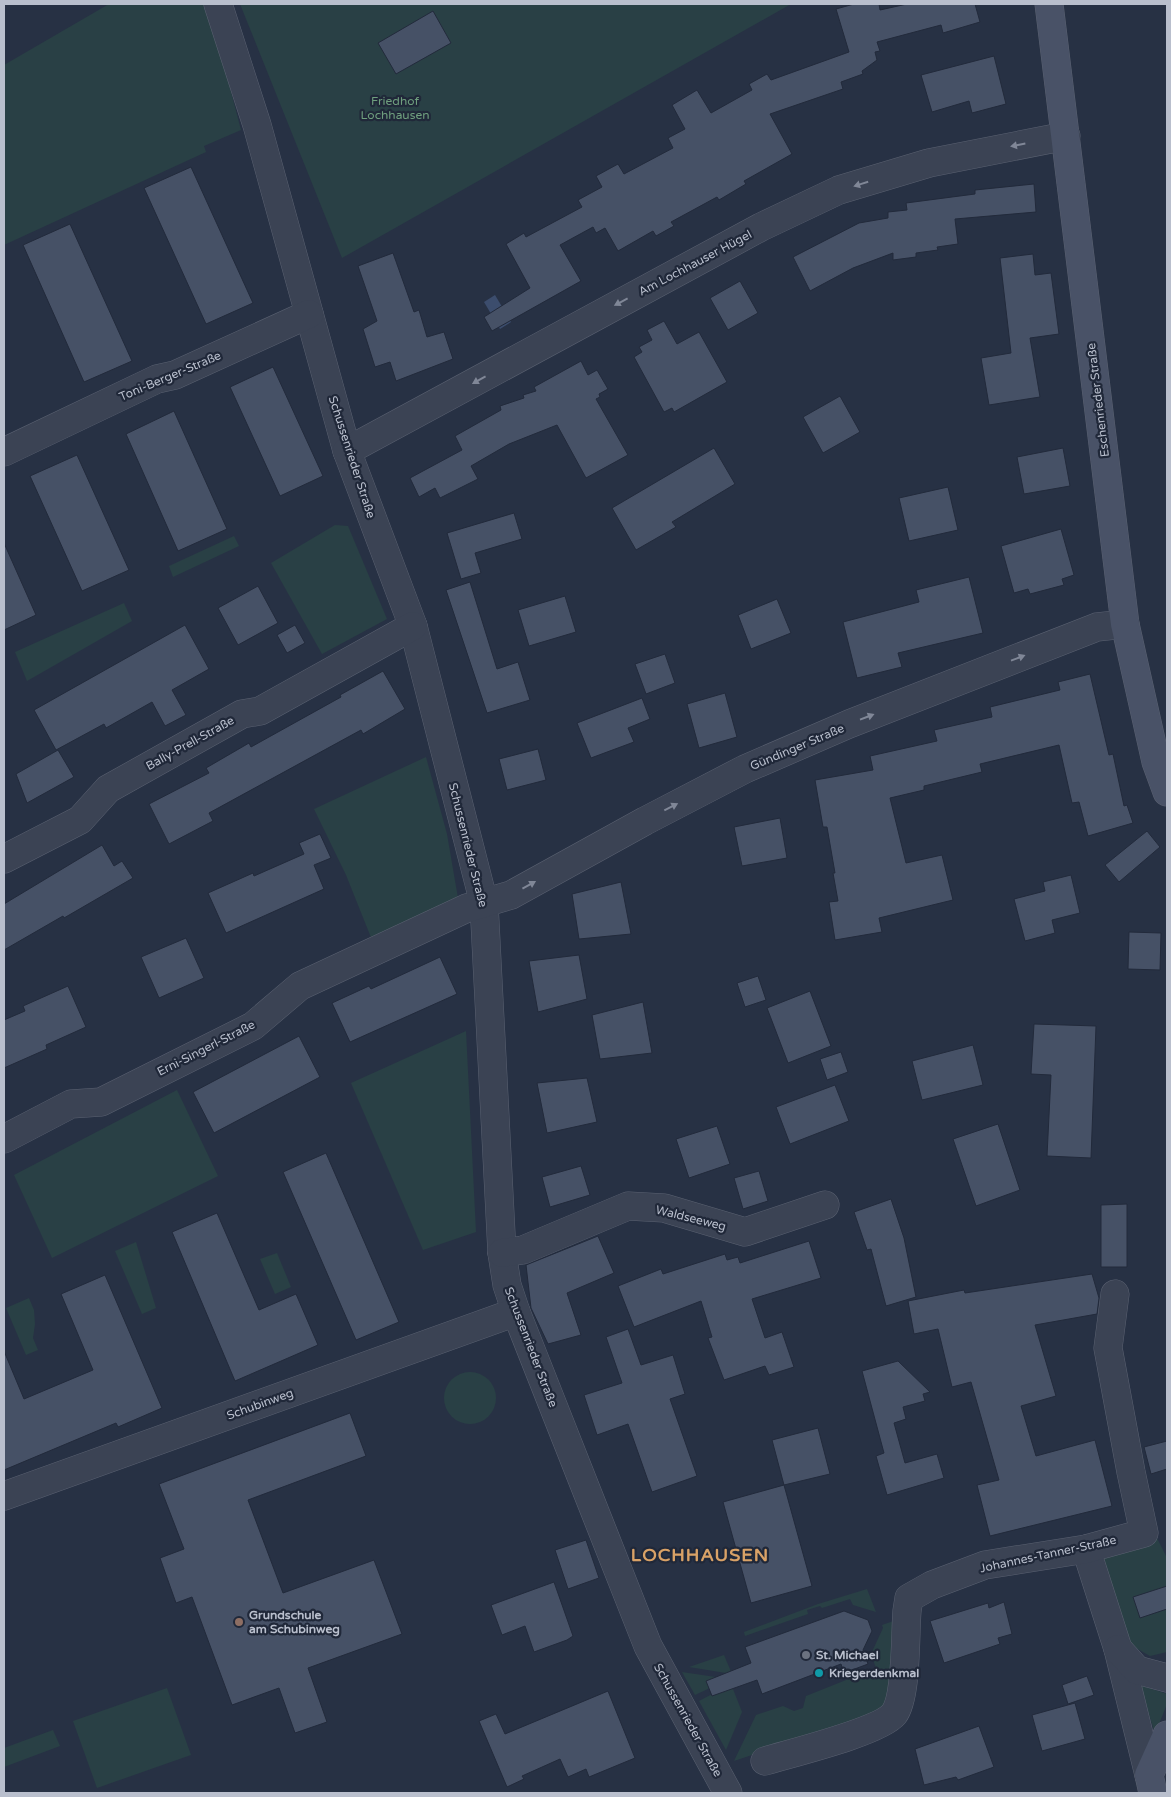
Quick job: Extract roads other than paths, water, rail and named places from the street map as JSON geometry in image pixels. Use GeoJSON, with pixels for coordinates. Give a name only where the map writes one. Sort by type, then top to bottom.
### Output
{"type":"FeatureCollection","features":[{"type":"Feature","properties":{"kind":"street","name":"Schussenrieder Straße"},"geometry":{"type":"LineString","coordinates":[[218,4],[256,125],[347,450],[413,626],[484,903],[502,1253],[507,1285],[648,1646],[728,1793]]}},
{"type":"Feature","properties":{"kind":"street","name":"Eschenrieder Straße"},"geometry":{"type":"LineString","coordinates":[[1049,4],[1125,624],[1156,762],[1167,792]]}},
{"type":"Feature","properties":{"kind":"street","name":"Am Lochhauser Hügel"},"geometry":{"type":"LineString","coordinates":[[347,450],[752,232],[839,190],[930,163],[1066,136]]}},
{"type":"Feature","properties":{"kind":"street","name":"Toni-Berger-Straße"},"geometry":{"type":"LineString","coordinates":[[4,452],[157,379],[175,375],[309,314]]}},
{"type":"Feature","properties":{"kind":"street","name":"Gündinger Straße"},"geometry":{"type":"LineString","coordinates":[[484,903],[511,895],[638,824],[745,769],[849,724],[1097,627],[1125,624]]}},
{"type":"Feature","properties":{"kind":"street","name":"Bally-Prell-Straße"},"geometry":{"type":"LineString","coordinates":[[4,859],[80,820],[108,789],[242,714],[260,711],[413,626]]}},
{"type":"Feature","properties":{"kind":"street","name":"Erni-Singerl-Straße"},"geometry":{"type":"LineString","coordinates":[[4,1139],[71,1104],[101,1102],[253,1026],[300,986],[467,908],[484,903]]}},
{"type":"Feature","properties":{"kind":"street","name":"Waldseeweg"},"geometry":{"type":"LineString","coordinates":[[502,1253],[522,1250],[628,1206],[664,1208],[745,1232],[825,1205]]}},
{"type":"Feature","properties":{"kind":"street","name":"Johannes-Tanner-Straße"},"geometry":{"type":"LineString","coordinates":[[765,1761],[874,1728],[894,1714],[902,1692],[909,1598],[932,1585],[985,1565],[1086,1549],[1144,1533],[1108,1348],[1115,1294]]}},
{"type":"Feature","properties":{"kind":"street","name":"Schubinweg"},"geometry":{"type":"LineString","coordinates":[[4,1496],[516,1312]]}},
{"type":"Feature","properties":{"kind":"street"},"geometry":{"type":"LineString","coordinates":[[1086,1549],[1118,1649],[1151,1784]]}},
{"type":"Feature","properties":{"kind":"street"},"geometry":{"type":"LineString","coordinates":[[1118,1649],[1137,1670],[1167,1678]]}},
{"type":"Feature","properties":{"kind":"street"},"geometry":{"type":"LineString","coordinates":[[1151,1784],[1167,1735]]}},
{"type":"Feature","properties":{"kind":"water"},"geometry":{"type":"Polygon","coordinates":[[[495,295],[511,322],[500,329],[484,302],[495,295]]]}},
{"type":"Feature","properties":{"kind":"place","name":"Grundschule am Schubinweg"},"geometry":{"type":"Point","coordinates":[239,1622]}},
{"type":"Feature","properties":{"kind":"place","name":"St. Michael"},"geometry":{"type":"Point","coordinates":[806,1655]}},
{"type":"Feature","properties":{"kind":"place","name":"Kriegerdenkmal"},"geometry":{"type":"Point","coordinates":[819,1673]}},
{"type":"Feature","properties":{"kind":"district","name":"LOCHHAUSEN"},"geometry":{"type":"Point","coordinates":[700,1555]}},
{"type":"Feature","properties":{"kind":"park label","name":"Friedhof Lochhausen"},"geometry":{"type":"Point","coordinates":[395,108]}}]}
